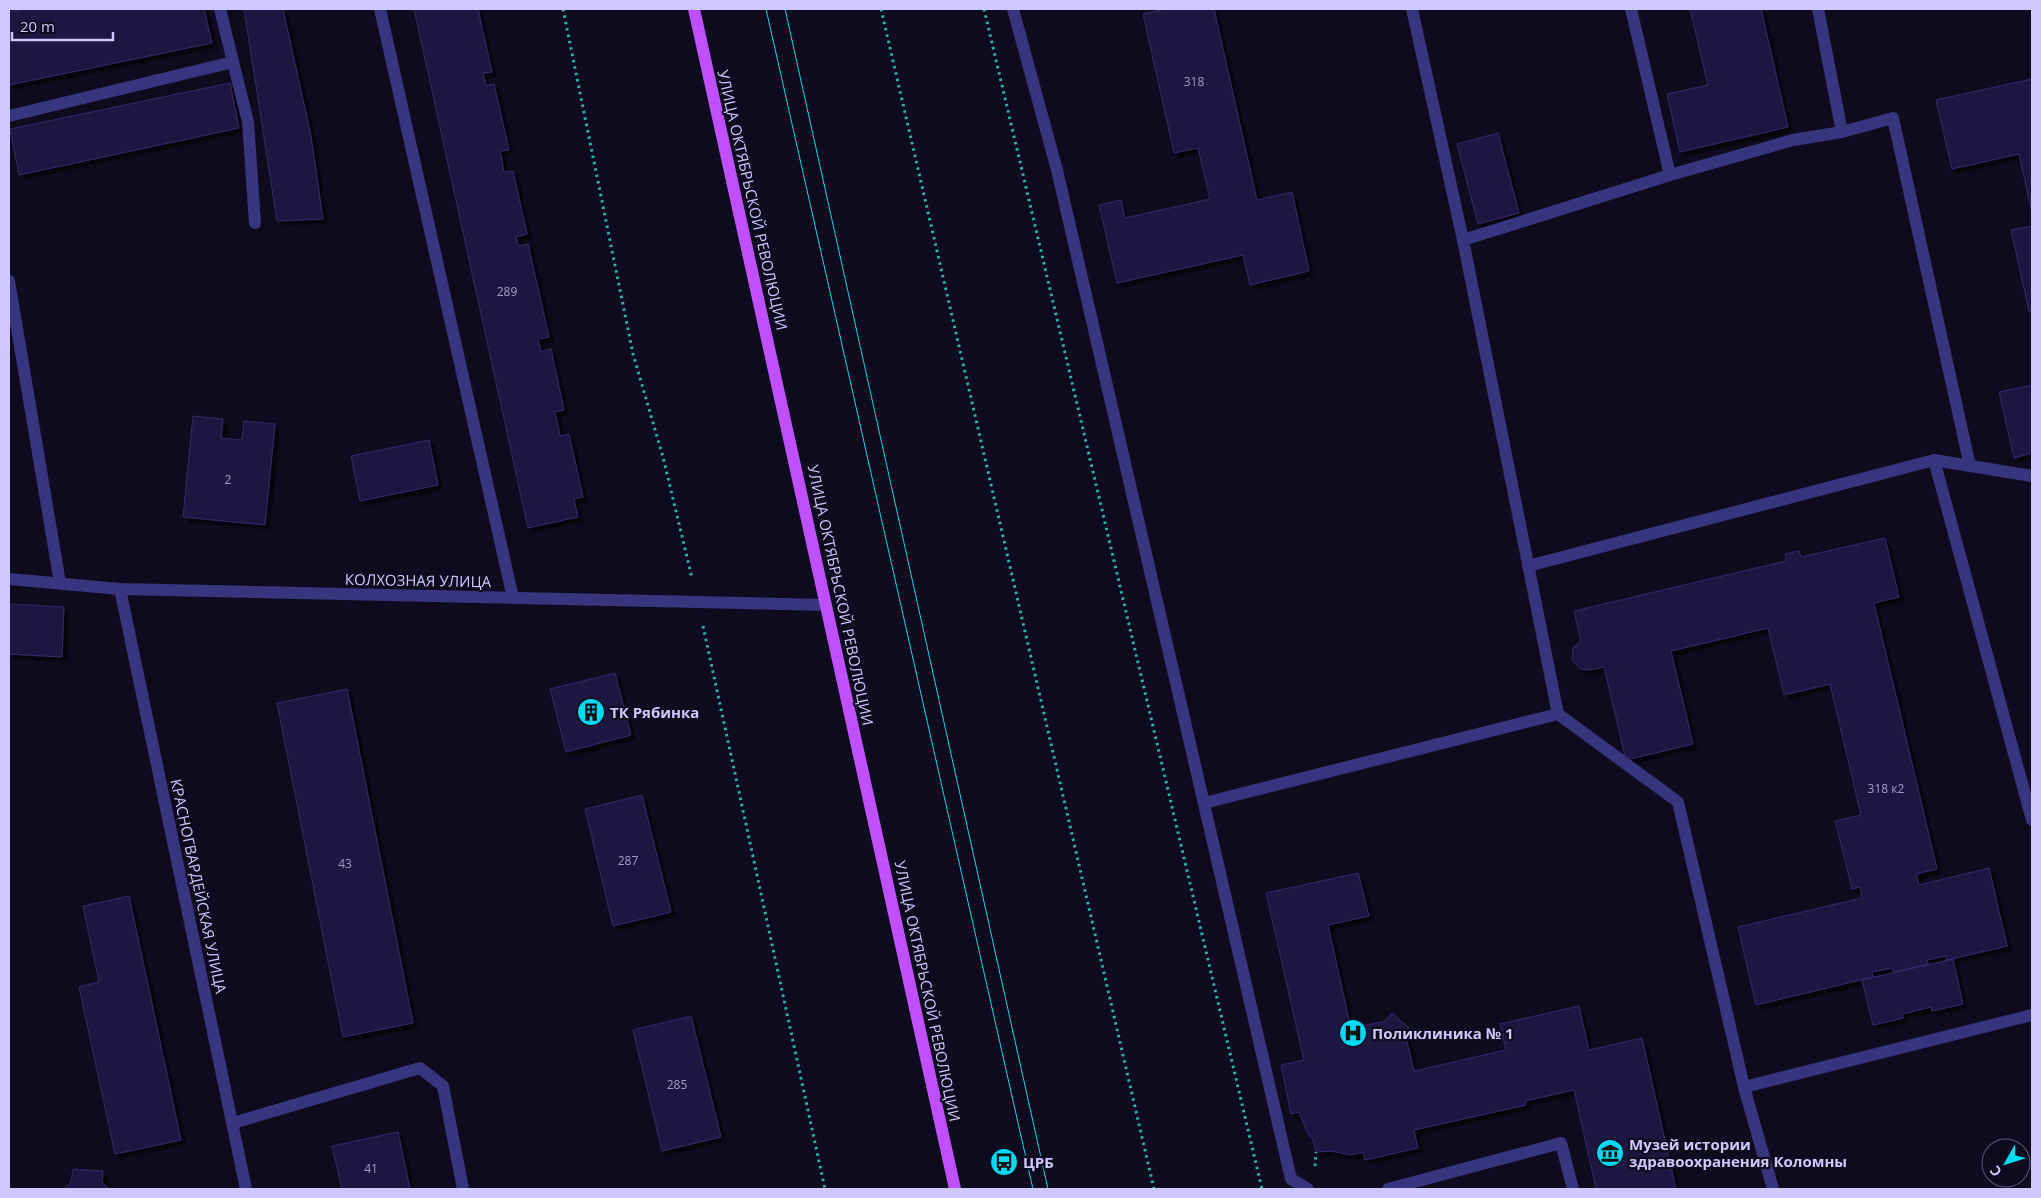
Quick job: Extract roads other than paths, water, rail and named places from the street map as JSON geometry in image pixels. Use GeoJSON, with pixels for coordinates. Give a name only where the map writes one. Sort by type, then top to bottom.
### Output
{"type":"FeatureCollection","features":[{"type":"Feature","properties":{"kind":"main road","name":"УЛИЦА ОКТЯБРЬСКОЙ РЕВОЛЮЦИИ"},"geometry":{"type":"LineString","coordinates":[[694,9],[955,1189]]}},
{"type":"Feature","properties":{"kind":"street"},"geometry":{"type":"LineString","coordinates":[[220,9],[248,122],[255,223]]}},
{"type":"Feature","properties":{"kind":"street"},"geometry":{"type":"LineString","coordinates":[[380,9],[513,598]]}},
{"type":"Feature","properties":{"kind":"street"},"geometry":{"type":"LineString","coordinates":[[1013,9],[1058,170],[1291,1179],[1308,1189]]}},
{"type":"Feature","properties":{"kind":"street"},"geometry":{"type":"LineString","coordinates":[[1412,9],[1463,240],[1558,714],[1678,802],[1744,1087],[1772,1189]]}},
{"type":"Feature","properties":{"kind":"street"},"geometry":{"type":"LineString","coordinates":[[1631,9],[1670,175]]}},
{"type":"Feature","properties":{"kind":"street"},"geometry":{"type":"LineString","coordinates":[[1818,9],[1842,132]]}},
{"type":"Feature","properties":{"kind":"street"},"geometry":{"type":"LineString","coordinates":[[9,116],[232,62]]}},
{"type":"Feature","properties":{"kind":"street"},"geometry":{"type":"LineString","coordinates":[[1463,240],[1670,175],[1793,140],[1842,132],[1893,118],[1970,466]]}},
{"type":"Feature","properties":{"kind":"street"},"geometry":{"type":"LineString","coordinates":[[9,281],[60,583]]}},
{"type":"Feature","properties":{"kind":"street"},"geometry":{"type":"LineString","coordinates":[[1528,566],[1934,460],[2032,476]]}},
{"type":"Feature","properties":{"kind":"street"},"geometry":{"type":"LineString","coordinates":[[1934,460],[2032,820]]}},
{"type":"Feature","properties":{"kind":"street","name":"КОЛХОЗНАЯ УЛИЦА"},"geometry":{"type":"LineString","coordinates":[[9,579],[120,589],[826,605]]}},
{"type":"Feature","properties":{"kind":"street","name":"КРАСНОГВАРДЕЙСКАЯ УЛИЦА"},"geometry":{"type":"LineString","coordinates":[[120,589],[246,1189]]}},
{"type":"Feature","properties":{"kind":"street"},"geometry":{"type":"LineString","coordinates":[[1204,803],[1558,714]]}},
{"type":"Feature","properties":{"kind":"street"},"geometry":{"type":"LineString","coordinates":[[1744,1087],[2032,1015]]}},
{"type":"Feature","properties":{"kind":"street"},"geometry":{"type":"LineString","coordinates":[[232,1123],[420,1068],[443,1086],[463,1189]]}},
{"type":"Feature","properties":{"kind":"street"},"geometry":{"type":"LineString","coordinates":[[1388,1189],[1561,1144],[1573,1189]]}},
{"type":"Feature","properties":{"kind":"tram line"},"geometry":{"type":"LineString","coordinates":[[766,9],[1033,1189]]}},
{"type":"Feature","properties":{"kind":"tram line"},"geometry":{"type":"LineString","coordinates":[[785,9],[1048,1189]]}},
{"type":"Feature","properties":{"kind":"place","name":"ТК Рябинка"},"geometry":{"type":"Point","coordinates":[591,712]}},
{"type":"Feature","properties":{"kind":"place","name":"Поликлиника № 1"},"geometry":{"type":"Point","coordinates":[1353,1033]}},
{"type":"Feature","properties":{"kind":"place","name":"Музей истории здравоохранения Коломны"},"geometry":{"type":"Point","coordinates":[1610,1153]}},
{"type":"Feature","properties":{"kind":"place","name":"ЦРБ"},"geometry":{"type":"Point","coordinates":[1004,1162]}}]}
